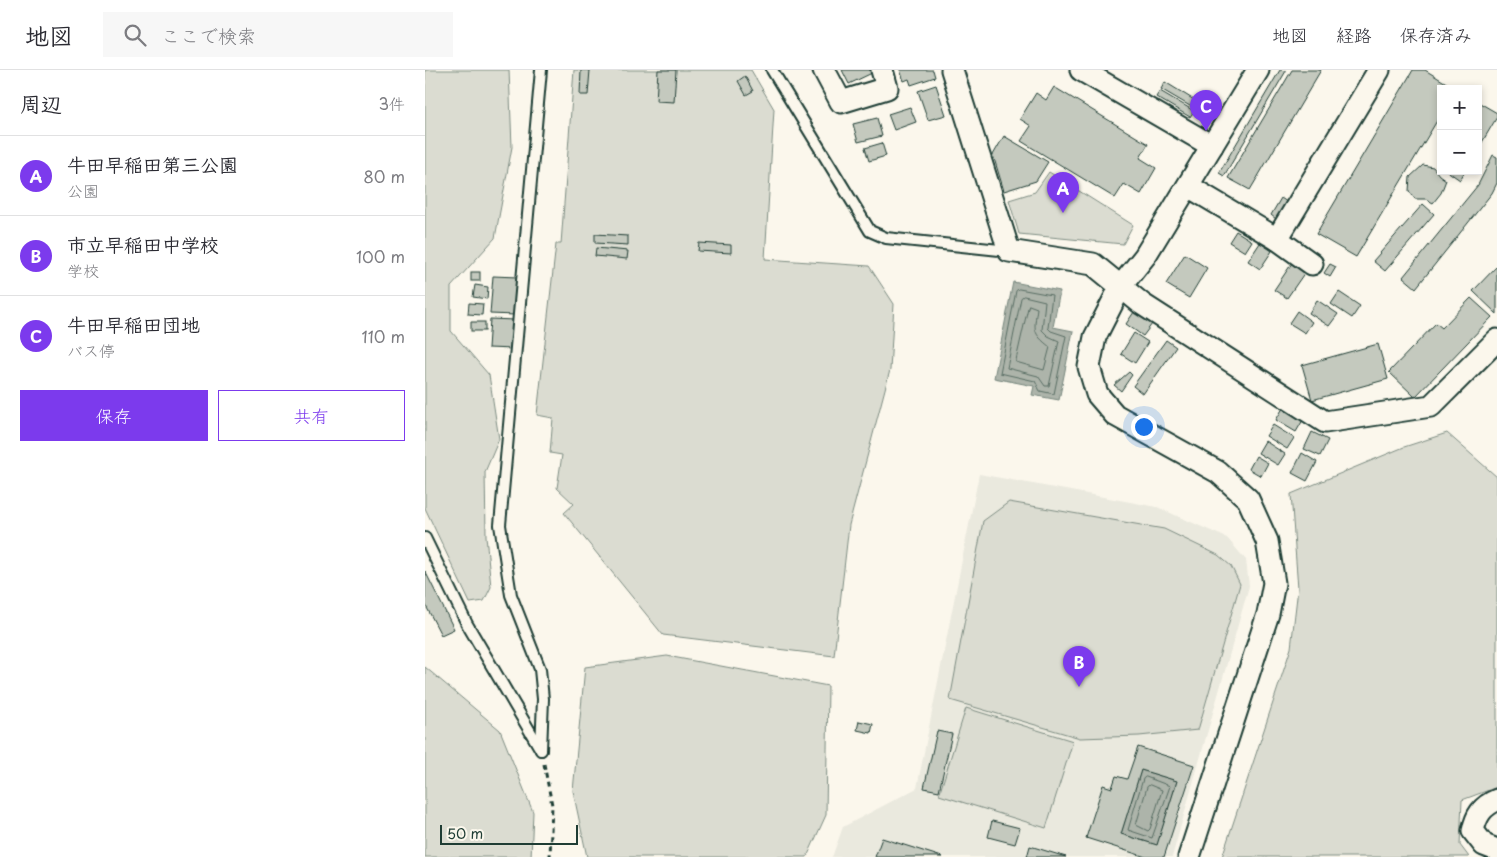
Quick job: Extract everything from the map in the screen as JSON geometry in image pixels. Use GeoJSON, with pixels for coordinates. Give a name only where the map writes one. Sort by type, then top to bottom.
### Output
{"type":"FeatureCollection","features":[{"type":"Feature","properties":{"kind":"street"},"geometry":{"type":"LineString","coordinates":[[824,70],[841,102],[887,88],[882,70]]}},
{"type":"Feature","properties":{"kind":"street"},"geometry":{"type":"LineString","coordinates":[[952,70],[1009,251],[1093,264],[1143,304],[1325,422],[1431,406],[1497,340]]}},
{"type":"Feature","properties":{"kind":"street"},"geometry":{"type":"LineString","coordinates":[[1081,70],[1212,146]]}},
{"type":"Feature","properties":{"kind":"street"},"geometry":{"type":"LineString","coordinates":[[1189,857],[1268,614],[1274,583],[1267,541],[1248,499],[1218,472],[1115,415],[1097,394],[1089,367],[1095,337],[1121,286],[1145,256],[1258,70]]}},
{"type":"Feature","properties":{"kind":"street"},"geometry":{"type":"LineString","coordinates":[[1277,239],[1379,70]]}},
{"type":"Feature","properties":{"kind":"street"},"geometry":{"type":"LineString","coordinates":[[1188,186],[1277,239],[1312,264]]}},
{"type":"Feature","properties":{"kind":"street"},"geometry":{"type":"LineString","coordinates":[[1497,800],[1490,802],[1476,815],[1473,832],[1484,845],[1497,850]]}},
{"type":"Feature","properties":{"kind":"lane"},"geometry":{"type":"LineString","coordinates":[[541,70],[500,525],[511,595],[540,669],[543,699],[541,750]]}},
{"type":"Feature","properties":{"kind":"lane"},"geometry":{"type":"LineString","coordinates":[[772,70],[870,231],[886,238],[1009,251]]}},
{"type":"Feature","properties":{"kind":"lane"},"geometry":{"type":"LineString","coordinates":[[425,538],[467,624],[541,750]]}},
{"type":"Feature","properties":{"kind":"path"},"geometry":{"type":"LineString","coordinates":[[541,750],[552,805],[550,857]]}},
{"type":"Feature","properties":{"kind":"shaded area"},"geometry":{"type":"Polygon","coordinates":[[[425,70],[509,70],[512,147],[495,238],[451,287],[451,331],[489,375],[499,439],[485,472],[486,536],[491,587],[484,601],[470,603],[425,508],[425,70]]]}},
{"type":"Feature","properties":{"kind":"shaded area"},"geometry":{"type":"Polygon","coordinates":[[[574,70],[751,70],[774,109],[765,259],[869,266],[894,304],[890,370],[849,525],[834,656],[663,635],[564,513],[574,504],[557,488],[562,455],[550,453],[553,418],[537,415],[556,244],[561,244],[574,70]]]}},
{"type":"Feature","properties":{"kind":"shaded area"},"geometry":{"type":"Polygon","coordinates":[[[1049,172],[1133,225],[1123,244],[1019,234],[1009,200],[1035,192],[1049,172]]]}},
{"type":"Feature","properties":{"kind":"shaded area"},"geometry":{"type":"Polygon","coordinates":[[[1447,433],[1497,477],[1497,787],[1462,800],[1460,845],[1469,857],[1222,857],[1291,648],[1298,588],[1291,494],[1404,447],[1447,433]]]}},
{"type":"Feature","properties":{"kind":"shaded area"},"geometry":{"type":"Polygon","coordinates":[[[979,474],[1157,507],[1227,538],[1246,560],[1249,586],[1172,857],[832,857],[843,827],[917,788],[979,474]]]}},
{"type":"Feature","properties":{"kind":"shaded area"},"geometry":{"type":"Polygon","coordinates":[[[1009,502],[1164,529],[1218,555],[1231,566],[1240,584],[1198,730],[1139,736],[1080,738],[950,700],[983,521],[1009,502]]]}},
{"type":"Feature","properties":{"kind":"shaded area"},"geometry":{"type":"Polygon","coordinates":[[[667,656],[828,686],[826,815],[807,857],[587,857],[573,791],[585,667],[667,656]]]}},
{"type":"Feature","properties":{"kind":"shaded area"},"geometry":{"type":"Polygon","coordinates":[[[425,667],[500,730],[533,812],[531,857],[425,857],[425,667]]]}},
{"type":"Feature","properties":{"kind":"shaded area"},"geometry":{"type":"Polygon","coordinates":[[[966,708],[1073,741],[1046,828],[939,795],[966,708]]]}},
{"type":"Feature","properties":{"kind":"water"},"geometry":{"type":"Polygon","coordinates":[[[1013,282],[1060,291],[1053,327],[1073,331],[1059,400],[1032,395],[1034,386],[994,378],[1013,282]]]}},
{"type":"Feature","properties":{"kind":"water"},"geometry":{"type":"Polygon","coordinates":[[[1141,770],[1177,781],[1157,845],[1121,834],[1141,770]]]}},
{"type":"Feature","properties":{"kind":"building"},"geometry":{"type":"Polygon","coordinates":[[[581,70],[590,70],[588,95],[580,95],[581,70]]]}},
{"type":"Feature","properties":{"kind":"building"},"geometry":{"type":"Polygon","coordinates":[[[658,70],[676,70],[674,102],[656,101],[658,70]]]}},
{"type":"Feature","properties":{"kind":"building"},"geometry":{"type":"Polygon","coordinates":[[[842,70],[870,70],[872,73],[849,84],[842,70]]]}},
{"type":"Feature","properties":{"kind":"building"},"geometry":{"type":"Polygon","coordinates":[[[900,70],[933,70],[935,77],[911,85],[909,79],[904,81],[900,70]]]}},
{"type":"Feature","properties":{"kind":"building"},"geometry":{"type":"Polygon","coordinates":[[[1280,70],[1286,71],[1224,176],[1219,173],[1280,70]]]}},
{"type":"Feature","properties":{"kind":"building"},"geometry":{"type":"Polygon","coordinates":[[[1292,70],[1321,70],[1250,190],[1228,178],[1292,70]]]}},
{"type":"Feature","properties":{"kind":"building"},"geometry":{"type":"Polygon","coordinates":[[[1413,70],[1425,70],[1449,85],[1437,85],[1437,121],[1356,257],[1316,234],[1413,70]]]}},
{"type":"Feature","properties":{"kind":"building"},"geometry":{"type":"Polygon","coordinates":[[[745,76],[753,91],[746,95],[738,81],[745,76]]]}},
{"type":"Feature","properties":{"kind":"building"},"geometry":{"type":"Polygon","coordinates":[[[1165,82],[1199,103],[1195,109],[1161,89],[1165,82]]]}},
{"type":"Feature","properties":{"kind":"building"},"geometry":{"type":"Polygon","coordinates":[[[936,85],[946,115],[928,120],[918,91],[936,85]]]}},
{"type":"Feature","properties":{"kind":"building"},"geometry":{"type":"Polygon","coordinates":[[[1054,87],[1148,144],[1140,158],[1156,168],[1141,194],[1124,184],[1115,198],[1021,141],[1031,126],[1020,119],[1036,93],[1046,100],[1054,87]]]}},
{"type":"Feature","properties":{"kind":"building"},"geometry":{"type":"Polygon","coordinates":[[[1160,91],[1194,111],[1190,117],[1156,97],[1160,91]]]}},
{"type":"Feature","properties":{"kind":"building"},"geometry":{"type":"Polygon","coordinates":[[[1482,104],[1497,113],[1497,117],[1482,142],[1482,104]]]}},
{"type":"Feature","properties":{"kind":"building"},"geometry":{"type":"Polygon","coordinates":[[[910,107],[916,122],[894,130],[888,114],[910,107]]]}},
{"type":"Feature","properties":{"kind":"building"},"geometry":{"type":"Polygon","coordinates":[[[877,118],[882,136],[858,142],[853,124],[877,118]]]}},
{"type":"Feature","properties":{"kind":"building"},"geometry":{"type":"Polygon","coordinates":[[[1004,136],[1048,162],[1036,181],[1004,191],[993,155],[1004,136]]]}},
{"type":"Feature","properties":{"kind":"building"},"geometry":{"type":"Polygon","coordinates":[[[882,143],[886,156],[869,161],[865,148],[882,143]]]}},
{"type":"Feature","properties":{"kind":"building"},"geometry":{"type":"Polygon","coordinates":[[[1493,155],[1497,157],[1497,183],[1492,193],[1416,288],[1403,277],[1478,185],[1493,155]]]}},
{"type":"Feature","properties":{"kind":"building"},"geometry":{"type":"Polygon","coordinates":[[[1423,165],[1433,167],[1437,175],[1446,180],[1441,193],[1433,203],[1426,199],[1415,199],[1409,191],[1410,177],[1423,165]]]}},
{"type":"Feature","properties":{"kind":"building"},"geometry":{"type":"Polygon","coordinates":[[[1453,175],[1463,175],[1460,180],[1453,175]]]}},
{"type":"Feature","properties":{"kind":"building"},"geometry":{"type":"Polygon","coordinates":[[[1281,198],[1287,202],[1276,219],[1271,215],[1281,198]]]}},
{"type":"Feature","properties":{"kind":"building"},"geometry":{"type":"Polygon","coordinates":[[[1423,204],[1434,214],[1385,271],[1373,261],[1423,204]]]}},
{"type":"Feature","properties":{"kind":"building"},"geometry":{"type":"Polygon","coordinates":[[[1236,231],[1252,241],[1245,252],[1229,242],[1236,231]]]}},
{"type":"Feature","properties":{"kind":"building"},"geometry":{"type":"Polygon","coordinates":[[[595,234],[628,236],[628,245],[595,243],[595,234]]]}},
{"type":"Feature","properties":{"kind":"building"},"geometry":{"type":"Polygon","coordinates":[[[699,243],[731,245],[731,253],[698,251],[699,243]]]}},
{"type":"Feature","properties":{"kind":"building"},"geometry":{"type":"Polygon","coordinates":[[[1260,243],[1272,251],[1260,269],[1248,261],[1260,243]]]}},
{"type":"Feature","properties":{"kind":"building"},"geometry":{"type":"Polygon","coordinates":[[[596,248],[628,251],[627,259],[595,256],[596,248]]]}},
{"type":"Feature","properties":{"kind":"building"},"geometry":{"type":"Polygon","coordinates":[[[1185,254],[1207,268],[1189,298],[1166,284],[1185,254]]]}},
{"type":"Feature","properties":{"kind":"building"},"geometry":{"type":"Polygon","coordinates":[[[1292,263],[1305,272],[1287,298],[1274,290],[1292,263]]]}},
{"type":"Feature","properties":{"kind":"building"},"geometry":{"type":"Polygon","coordinates":[[[1330,264],[1336,267],[1330,277],[1324,273],[1330,264]]]}},
{"type":"Feature","properties":{"kind":"building"},"geometry":{"type":"Polygon","coordinates":[[[1497,266],[1497,314],[1473,291],[1497,266]]]}},
{"type":"Feature","properties":{"kind":"building"},"geometry":{"type":"Polygon","coordinates":[[[471,272],[480,272],[480,281],[471,281],[471,272]]]}},
{"type":"Feature","properties":{"kind":"building"},"geometry":{"type":"Polygon","coordinates":[[[493,276],[517,277],[515,315],[490,314],[493,276]]]}},
{"type":"Feature","properties":{"kind":"building"},"geometry":{"type":"Polygon","coordinates":[[[475,285],[488,287],[487,299],[473,297],[475,285]]]}},
{"type":"Feature","properties":{"kind":"building"},"geometry":{"type":"Polygon","coordinates":[[[1339,292],[1360,306],[1352,318],[1331,304],[1339,292]]]}},
{"type":"Feature","properties":{"kind":"building"},"geometry":{"type":"Polygon","coordinates":[[[1471,298],[1492,317],[1415,397],[1389,372],[1436,323],[1442,328],[1471,298]]]}},
{"type":"Feature","properties":{"kind":"building"},"geometry":{"type":"Polygon","coordinates":[[[1317,300],[1338,314],[1329,326],[1309,313],[1317,300]]]}},
{"type":"Feature","properties":{"kind":"building"},"geometry":{"type":"Polygon","coordinates":[[[469,303],[483,304],[482,315],[468,314],[469,303]]]}},
{"type":"Feature","properties":{"kind":"building"},"geometry":{"type":"Polygon","coordinates":[[[1297,311],[1312,322],[1305,333],[1289,323],[1297,311]]]}},
{"type":"Feature","properties":{"kind":"building"},"geometry":{"type":"Polygon","coordinates":[[[1134,312],[1152,324],[1143,336],[1126,324],[1134,312]]]}},
{"type":"Feature","properties":{"kind":"building"},"geometry":{"type":"Polygon","coordinates":[[[490,319],[515,320],[514,349],[488,348],[490,319]]]}},
{"type":"Feature","properties":{"kind":"building"},"geometry":{"type":"Polygon","coordinates":[[[471,322],[485,322],[485,331],[471,331],[471,322]]]}},
{"type":"Feature","properties":{"kind":"building"},"geometry":{"type":"Polygon","coordinates":[[[1134,333],[1148,342],[1135,363],[1121,354],[1134,333]]]}},
{"type":"Feature","properties":{"kind":"building"},"geometry":{"type":"Polygon","coordinates":[[[1166,340],[1176,347],[1143,394],[1133,386],[1166,340]]]}},
{"type":"Feature","properties":{"kind":"building"},"geometry":{"type":"Polygon","coordinates":[[[1378,344],[1388,379],[1312,400],[1302,365],[1378,344]]]}},
{"type":"Feature","properties":{"kind":"building"},"geometry":{"type":"Polygon","coordinates":[[[1129,372],[1132,375],[1121,391],[1114,385],[1129,372]]]}},
{"type":"Feature","properties":{"kind":"building"},"geometry":{"type":"Polygon","coordinates":[[[1283,408],[1303,420],[1296,432],[1276,420],[1283,408]]]}},
{"type":"Feature","properties":{"kind":"building"},"geometry":{"type":"Polygon","coordinates":[[[1273,425],[1294,438],[1287,449],[1266,436],[1273,425]]]}},
{"type":"Feature","properties":{"kind":"building"},"geometry":{"type":"Polygon","coordinates":[[[1312,432],[1328,440],[1320,456],[1304,449],[1312,432]]]}},
{"type":"Feature","properties":{"kind":"building"},"geometry":{"type":"Polygon","coordinates":[[[1265,441],[1285,454],[1278,465],[1258,453],[1265,441]]]}},
{"type":"Feature","properties":{"kind":"building"},"geometry":{"type":"Polygon","coordinates":[[[1302,453],[1317,462],[1307,481],[1292,473],[1302,453]]]}},
{"type":"Feature","properties":{"kind":"building"},"geometry":{"type":"Polygon","coordinates":[[[1256,456],[1268,463],[1261,476],[1249,469],[1256,456]]]}},
{"type":"Feature","properties":{"kind":"building"},"geometry":{"type":"Polygon","coordinates":[[[425,571],[454,629],[441,635],[425,604],[425,571]]]}},
{"type":"Feature","properties":{"kind":"building"},"geometry":{"type":"Polygon","coordinates":[[[859,721],[873,724],[871,733],[857,730],[859,721]]]}},
{"type":"Feature","properties":{"kind":"building"},"geometry":{"type":"Polygon","coordinates":[[[937,731],[952,734],[939,791],[924,788],[937,731]]]}},
{"type":"Feature","properties":{"kind":"building"},"geometry":{"type":"Polygon","coordinates":[[[1138,747],[1194,765],[1164,857],[1146,857],[1086,838],[1103,785],[1112,788],[1116,776],[1127,779],[1138,747]],[[1141,770],[1121,834],[1157,845],[1177,781],[1141,770]]]}},
{"type":"Feature","properties":{"kind":"building"},"geometry":{"type":"Polygon","coordinates":[[[992,821],[1020,828],[1015,844],[988,837],[992,821]]]}},
{"type":"Feature","properties":{"kind":"building"},"geometry":{"type":"Polygon","coordinates":[[[882,838],[942,857],[875,857],[882,838]]]}},
{"type":"Feature","properties":{"kind":"building"},"geometry":{"type":"Polygon","coordinates":[[[1030,846],[1066,857],[1027,857],[1030,846]]]}},
{"type":"Feature","properties":{"kind":"place","name":"牛田早稲田団地"},"geometry":{"type":"Point","coordinates":[1206,131]}},
{"type":"Feature","properties":{"kind":"place","name":"牛田早稲田第三公園"},"geometry":{"type":"Point","coordinates":[1063,213]}},
{"type":"Feature","properties":{"kind":"place","name":"市立早稲田中学校"},"geometry":{"type":"Point","coordinates":[1079,687]}}]}
